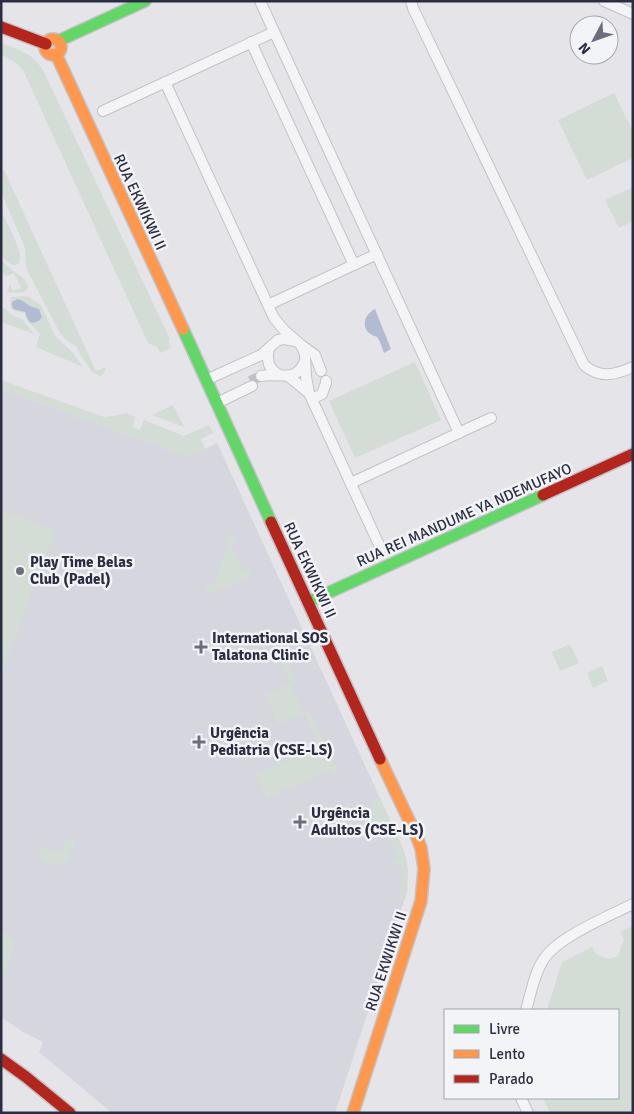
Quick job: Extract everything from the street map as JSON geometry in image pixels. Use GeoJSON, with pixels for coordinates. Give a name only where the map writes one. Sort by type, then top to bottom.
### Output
{"type":"FeatureCollection","features":[{"type":"Feature","properties":{"kind":"street"},"geometry":{"type":"LineString","coordinates":[[46,44],[51,39],[58,41],[145,1]]}},
{"type":"Feature","properties":{"kind":"street"},"geometry":{"type":"LineString","coordinates":[[260,1],[459,433]]}},
{"type":"Feature","properties":{"kind":"street"},"geometry":{"type":"LineString","coordinates":[[411,1],[584,365],[591,371],[609,375],[633,368]]}},
{"type":"Feature","properties":{"kind":"street"},"geometry":{"type":"LineString","coordinates":[[604,1],[633,14]]}},
{"type":"Feature","properties":{"kind":"street","name":"RUA EKWIKWI II"},"geometry":{"type":"LineString","coordinates":[[1,27],[46,44],[45,49],[48,53],[56,54],[409,821],[424,859],[424,878],[420,901],[353,1113]]}},
{"type":"Feature","properties":{"kind":"street"},"geometry":{"type":"LineString","coordinates":[[103,111],[274,32]]}},
{"type":"Feature","properties":{"kind":"street"},"geometry":{"type":"LineString","coordinates":[[56,54],[60,48],[58,41]]}},
{"type":"Feature","properties":{"kind":"street"},"geometry":{"type":"LineString","coordinates":[[251,42],[354,265]]}},
{"type":"Feature","properties":{"kind":"street"},"geometry":{"type":"LineString","coordinates":[[165,82],[274,318],[303,349],[306,377],[311,396],[381,548]]}},
{"type":"Feature","properties":{"kind":"street"},"geometry":{"type":"LineString","coordinates":[[268,305],[378,254]]}},
{"type":"Feature","properties":{"kind":"street"},"geometry":{"type":"LineString","coordinates":[[206,380],[253,359],[272,346],[278,340],[284,339],[298,343],[315,356],[326,383],[322,394],[311,396],[271,368],[268,356],[272,346],[275,331],[274,318]]}},
{"type":"Feature","properties":{"kind":"street"},"geometry":{"type":"LineString","coordinates":[[262,379],[269,374],[285,376],[294,374],[299,371],[305,361]]}},
{"type":"Feature","properties":{"kind":"street"},"geometry":{"type":"LineString","coordinates":[[215,400],[251,384]]}},
{"type":"Feature","properties":{"kind":"street"},"geometry":{"type":"LineString","coordinates":[[351,483],[491,418]]}},
{"type":"Feature","properties":{"kind":"street","name":"RUA REI MANDUME YA NDEMUFAYO"},"geometry":{"type":"LineString","coordinates":[[308,602],[633,454]]}},
{"type":"Feature","properties":{"kind":"street"},"geometry":{"type":"LineString","coordinates":[[526,1009],[539,967],[550,951],[587,927],[633,904]]}},
{"type":"Feature","properties":{"kind":"street"},"geometry":{"type":"LineString","coordinates":[[1,1059],[70,1113]]}},
{"type":"Feature","properties":{"kind":"street"},"geometry":{"type":"LineString","coordinates":[[521,1099],[528,1113]]}},
{"type":"Feature","properties":{"kind":"shaded area"},"geometry":{"type":"Polygon","coordinates":[[[1,43],[30,56],[43,70],[170,339],[168,340],[171,348],[160,353],[157,347],[148,343],[23,70],[15,62],[1,55],[1,43]]]}},
{"type":"Feature","properties":{"kind":"shaded area"},"geometry":{"type":"Polygon","coordinates":[[[614,93],[633,132],[633,158],[587,180],[558,120],[614,93]]]}},
{"type":"Feature","properties":{"kind":"shaded area"},"geometry":{"type":"Polygon","coordinates":[[[4,170],[96,371],[106,367],[100,376],[92,372],[77,347],[60,333],[26,268],[25,248],[1,190],[1,171],[4,170]]]}},
{"type":"Feature","properties":{"kind":"shaded area"},"geometry":{"type":"Polygon","coordinates":[[[633,187],[633,221],[619,228],[605,200],[633,187]]]}},
{"type":"Feature","properties":{"kind":"shaded area"},"geometry":{"type":"Polygon","coordinates":[[[1,211],[20,254],[20,260],[16,265],[11,264],[1,256],[1,211]]]}},
{"type":"Feature","properties":{"kind":"shaded area"},"geometry":{"type":"Polygon","coordinates":[[[1,260],[25,281],[28,287],[25,292],[7,293],[10,284],[13,291],[21,288],[14,273],[6,276],[1,272],[1,260]]]}},
{"type":"Feature","properties":{"kind":"shaded area"},"geometry":{"type":"Polygon","coordinates":[[[27,296],[41,305],[55,336],[72,352],[83,367],[36,347],[40,334],[27,320],[25,315],[30,321],[41,319],[42,314],[19,299],[15,299],[13,309],[24,311],[24,313],[14,311],[10,305],[11,297],[27,296]]]}},
{"type":"Feature","properties":{"kind":"shaded area"},"geometry":{"type":"Polygon","coordinates":[[[1,307],[22,319],[34,334],[1,322],[1,307]]]}},
{"type":"Feature","properties":{"kind":"shaded area"},"geometry":{"type":"Polygon","coordinates":[[[415,362],[441,420],[384,445],[382,444],[383,446],[355,458],[329,401],[415,362]]]}},
{"type":"Feature","properties":{"kind":"shaded area"},"geometry":{"type":"Polygon","coordinates":[[[1,380],[104,417],[126,413],[136,417],[132,427],[140,430],[144,420],[184,436],[209,425],[213,433],[201,439],[205,449],[188,457],[1,389],[1,380]]]}},
{"type":"Feature","properties":{"kind":"shaded area"},"geometry":{"type":"Polygon","coordinates":[[[1,389],[188,457],[217,443],[406,858],[408,870],[407,892],[335,1113],[112,1113],[39,1052],[43,1042],[23,1032],[1,1017],[1,389]]]}},
{"type":"Feature","properties":{"kind":"shaded area"},"geometry":{"type":"Polygon","coordinates":[[[173,405],[184,427],[152,415],[173,405]]]}},
{"type":"Feature","properties":{"kind":"shaded area","name":"Play Time Belas Club (Padel)"},"geometry":{"type":"Polygon","coordinates":[[[1,510],[55,530],[1,675],[1,510]]]}},
{"type":"Feature","properties":{"kind":"shaded area"},"geometry":{"type":"Polygon","coordinates":[[[227,536],[235,538],[237,541],[231,544],[244,572],[250,570],[250,577],[215,593],[210,593],[206,589],[206,583],[213,585],[229,543],[223,540],[227,536]]]}},
{"type":"Feature","properties":{"kind":"shaded area"},"geometry":{"type":"Polygon","coordinates":[[[570,644],[579,663],[560,671],[552,652],[570,644]]]}},
{"type":"Feature","properties":{"kind":"shaded area"},"geometry":{"type":"Polygon","coordinates":[[[282,650],[296,681],[291,684],[304,713],[278,725],[265,695],[290,683],[276,652],[282,650]]]}},
{"type":"Feature","properties":{"kind":"shaded area"},"geometry":{"type":"Polygon","coordinates":[[[602,666],[608,681],[593,688],[587,673],[602,666]]]}},
{"type":"Feature","properties":{"kind":"shaded area"},"geometry":{"type":"Polygon","coordinates":[[[310,711],[339,773],[333,775],[330,770],[267,799],[256,774],[319,744],[304,713],[310,711]]]}},
{"type":"Feature","properties":{"kind":"shaded area"},"geometry":{"type":"Polygon","coordinates":[[[379,797],[397,834],[405,859],[407,886],[404,900],[398,898],[402,881],[398,864],[389,868],[388,864],[398,859],[382,825],[372,830],[368,822],[372,801],[379,797]]]}},
{"type":"Feature","properties":{"kind":"shaded area"},"geometry":{"type":"Polygon","coordinates":[[[67,837],[76,841],[68,859],[64,863],[55,865],[40,861],[42,855],[37,853],[40,845],[61,853],[67,837]]]}},
{"type":"Feature","properties":{"kind":"shaded area"},"geometry":{"type":"Polygon","coordinates":[[[633,926],[633,1113],[550,1113],[543,1099],[619,1099],[619,1009],[547,1009],[562,962],[592,947],[596,954],[609,959],[618,956],[624,939],[620,932],[633,926]]]}},
{"type":"Feature","properties":{"kind":"shaded area"},"geometry":{"type":"Polygon","coordinates":[[[1,933],[10,936],[15,944],[7,969],[1,973],[1,933]]]}},
{"type":"Feature","properties":{"kind":"water"},"geometry":{"type":"Polygon","coordinates":[[[17,299],[39,309],[41,319],[37,322],[31,322],[25,312],[13,309],[12,302],[17,299]]]}},
{"type":"Feature","properties":{"kind":"water"},"geometry":{"type":"Polygon","coordinates":[[[375,309],[391,349],[384,353],[378,338],[369,333],[365,327],[365,320],[375,309]]]}},
{"type":"Feature","properties":{"kind":"tunnel"},"geometry":{"type":"LineString","coordinates":[[250,381],[261,376]]}},
{"type":"Feature","properties":{"kind":"traffic: fast"},"geometry":{"type":"LineString","coordinates":[[58,41],[145,1]]}},
{"type":"Feature","properties":{"kind":"traffic: fast"},"geometry":{"type":"LineString","coordinates":[[183,329],[271,522]]}},
{"type":"Feature","properties":{"kind":"traffic: fast"},"geometry":{"type":"LineString","coordinates":[[308,602],[543,495]]}},
{"type":"Feature","properties":{"kind":"traffic: slow"},"geometry":{"type":"LineString","coordinates":[[53,39],[61,47],[53,55],[45,47],[53,39]]}},
{"type":"Feature","properties":{"kind":"traffic: slow"},"geometry":{"type":"LineString","coordinates":[[56,54],[183,329]]}},
{"type":"Feature","properties":{"kind":"traffic: slow"},"geometry":{"type":"LineString","coordinates":[[353,1113],[421,901],[424,869],[421,848],[416,835],[380,759]]}},
{"type":"Feature","properties":{"kind":"traffic: jam"},"geometry":{"type":"LineString","coordinates":[[1,27],[46,44]]}},
{"type":"Feature","properties":{"kind":"traffic: jam"},"geometry":{"type":"LineString","coordinates":[[543,495],[633,454]]}},
{"type":"Feature","properties":{"kind":"traffic: jam"},"geometry":{"type":"LineString","coordinates":[[271,522],[380,759]]}},
{"type":"Feature","properties":{"kind":"traffic: jam"},"geometry":{"type":"LineString","coordinates":[[1,1059],[70,1113]]}},
{"type":"Feature","properties":{"kind":"place","name":"Play Time Belas Club (Padel)"},"geometry":{"type":"Point","coordinates":[20,571]}},
{"type":"Feature","properties":{"kind":"place","name":"International SOS Talatona Clinic"},"geometry":{"type":"Point","coordinates":[201,647]}},
{"type":"Feature","properties":{"kind":"place","name":"Urgência Pediatria (CSE-LS)"},"geometry":{"type":"Point","coordinates":[199,742]}},
{"type":"Feature","properties":{"kind":"place","name":"Urgência Adultos (CSE-LS)"},"geometry":{"type":"Point","coordinates":[300,822]}}]}
